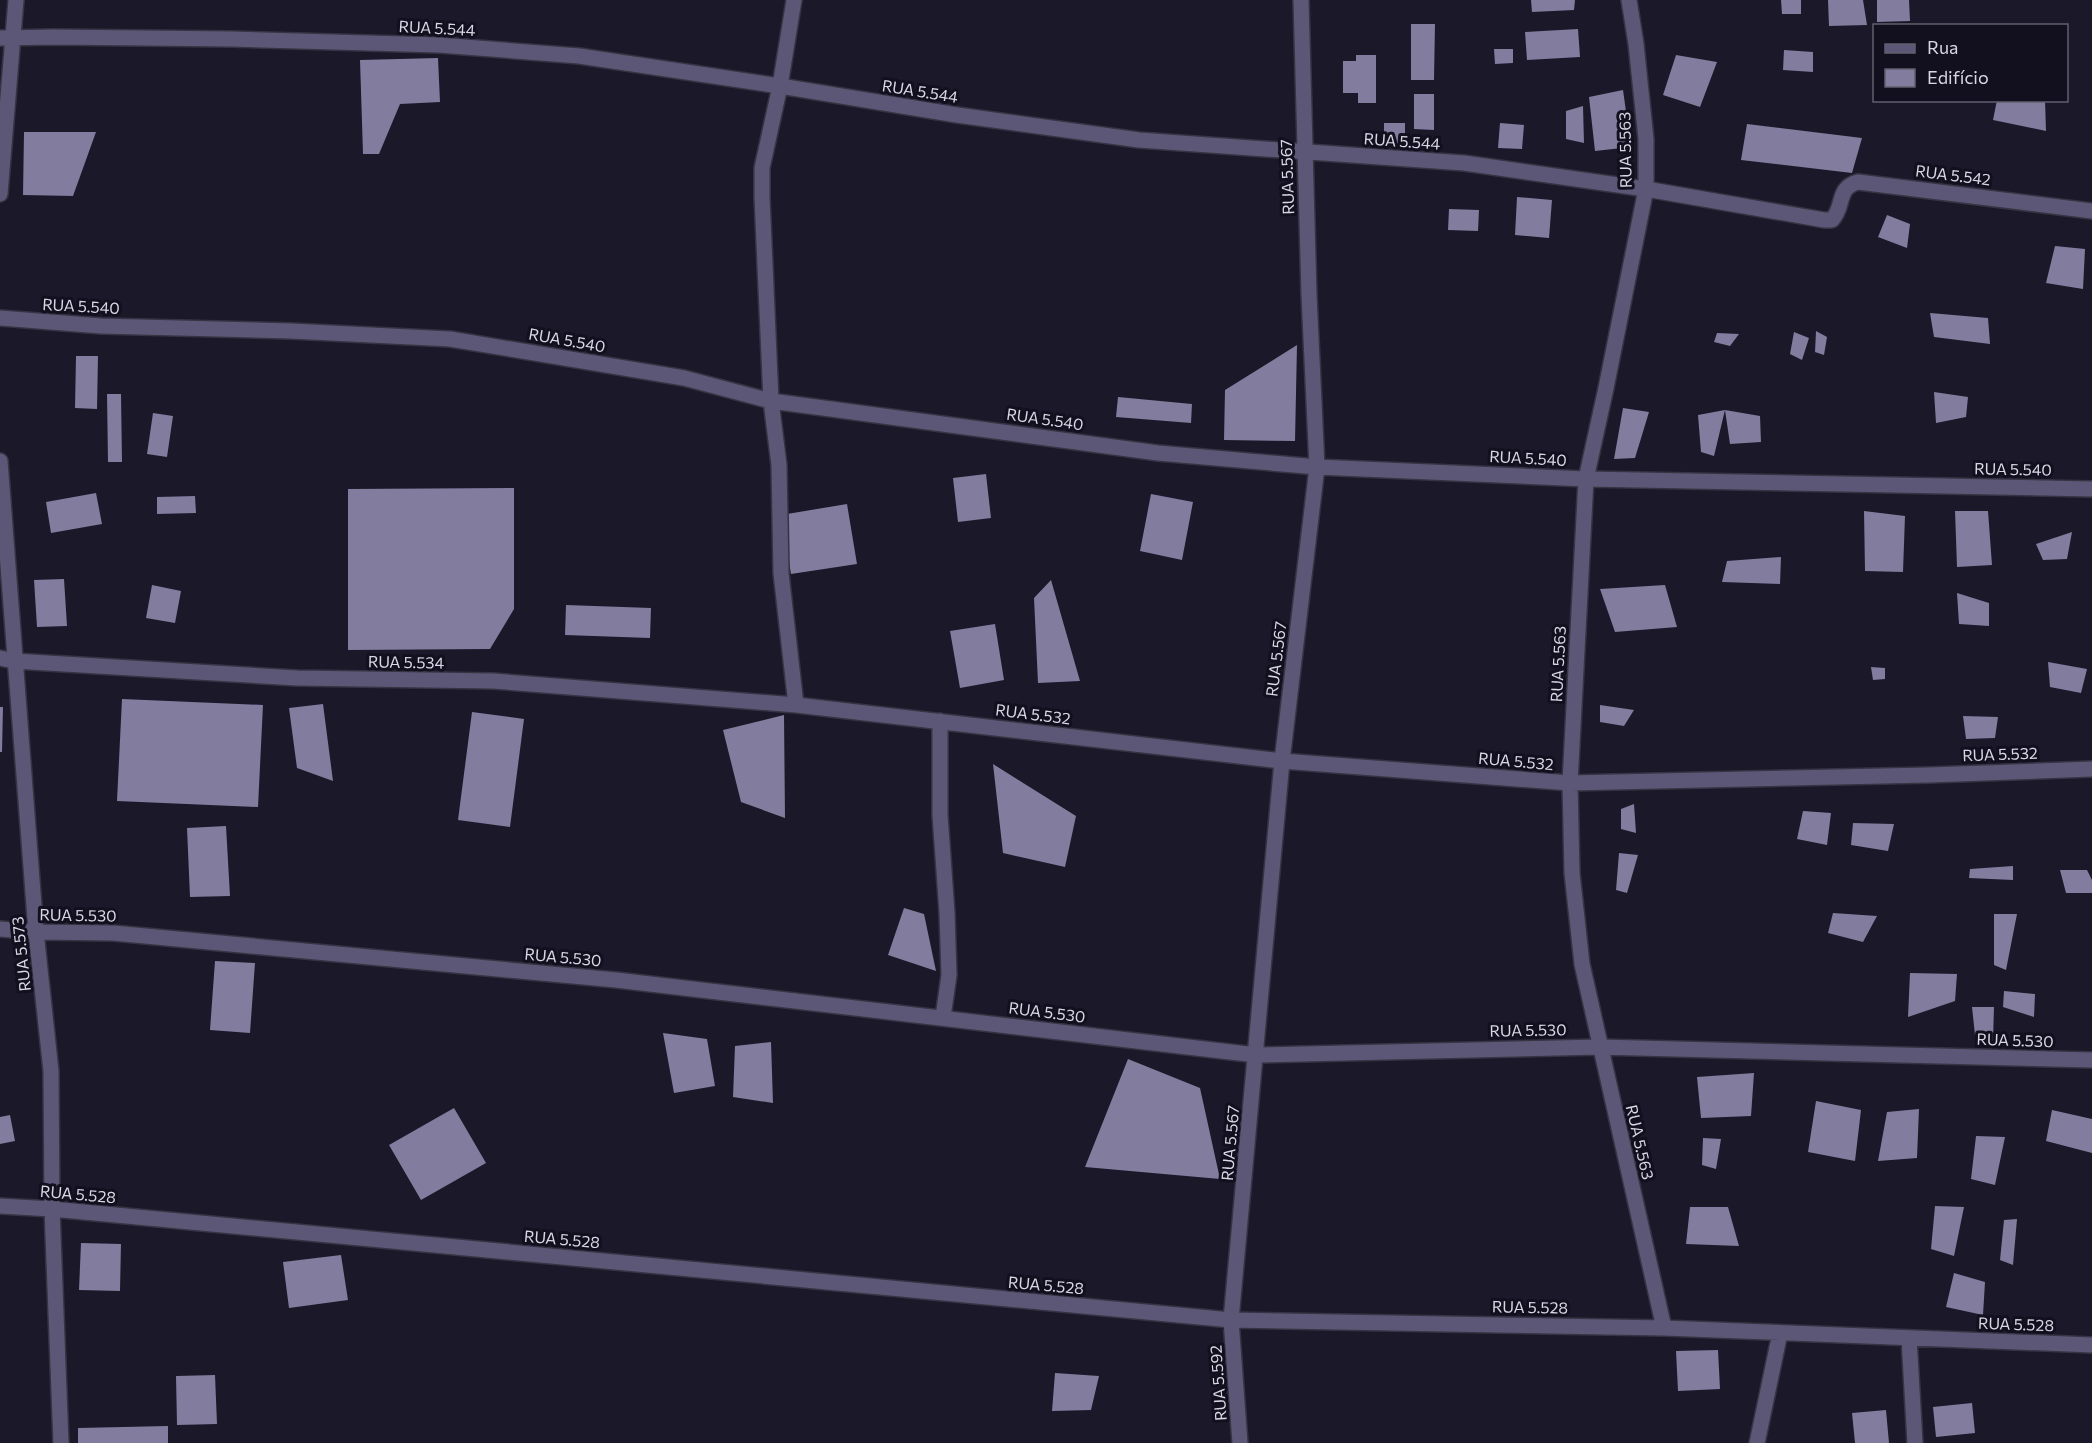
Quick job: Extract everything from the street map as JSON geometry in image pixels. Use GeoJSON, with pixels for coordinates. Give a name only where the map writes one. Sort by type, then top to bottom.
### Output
{"type":"FeatureCollection","features":[{"type":"Feature","properties":{"kind":"street"},"geometry":{"type":"LineString","coordinates":[[0,194],[7,38],[16,0]]}},
{"type":"Feature","properties":{"kind":"street"},"geometry":{"type":"LineString","coordinates":[[794,0],[780,86],[762,168],[771,401],[779,465],[781,573],[796,705]]}},
{"type":"Feature","properties":{"kind":"street","name":"RUA 5.567"},"geometry":{"type":"LineString","coordinates":[[1231,1320],[1282,761],[1317,467],[1304,153],[1301,0]]}},
{"type":"Feature","properties":{"kind":"street","name":"RUA 5.563"},"geometry":{"type":"LineString","coordinates":[[1629,0],[1646,139],[1646,189],[1586,479],[1570,783],[1572,873],[1582,964],[1664,1328]]}},
{"type":"Feature","properties":{"kind":"street","name":"RUA 5.544"},"geometry":{"type":"LineString","coordinates":[[7,38],[209,39],[439,45],[579,56],[957,115],[1139,140],[1464,163],[1646,189],[1832,220]]}},
{"type":"Feature","properties":{"kind":"street","name":"RUA 5.542"},"geometry":{"type":"LineString","coordinates":[[1832,220],[1837,214],[1843,191],[1850,184],[1858,182],[2092,211]]}},
{"type":"Feature","properties":{"kind":"street","name":"RUA 5.540"},"geometry":{"type":"LineString","coordinates":[[0,318],[101,326],[291,331],[450,339],[684,378],[771,401],[1158,453],[1317,467],[1586,479],[2092,489]]}},
{"type":"Feature","properties":{"kind":"street","name":"RUA 5.573"},"geometry":{"type":"LineString","coordinates":[[0,461],[7,660],[51,1071],[52,1209],[62,1443]]}},
{"type":"Feature","properties":{"kind":"street","name":"RUA 5.534"},"geometry":{"type":"LineString","coordinates":[[7,660],[297,678],[493,681],[796,705],[940,721]]}},
{"type":"Feature","properties":{"kind":"street"},"geometry":{"type":"LineString","coordinates":[[940,721],[940,815],[949,975],[942,1017]]}},
{"type":"Feature","properties":{"kind":"street","name":"RUA 5.532"},"geometry":{"type":"LineString","coordinates":[[940,721],[1282,761],[1570,783],[2092,769]]}},
{"type":"Feature","properties":{"kind":"street","name":"RUA 5.530"},"geometry":{"type":"LineString","coordinates":[[0,929],[113,933],[616,980],[1256,1055],[1600,1047],[2092,1060]]}},
{"type":"Feature","properties":{"kind":"street","name":"RUA 5.528"},"geometry":{"type":"LineString","coordinates":[[0,1206],[52,1209],[1231,1320],[1664,1328],[2092,1346]]}},
{"type":"Feature","properties":{"kind":"street","name":"RUA 5.592"},"geometry":{"type":"LineString","coordinates":[[1231,1320],[1240,1443]]}},
{"type":"Feature","properties":{"kind":"street"},"geometry":{"type":"LineString","coordinates":[[1757,1443],[1780,1332]]}},
{"type":"Feature","properties":{"kind":"street"},"geometry":{"type":"LineString","coordinates":[[1909,1338],[1915,1443]]}},
{"type":"Feature","properties":{"kind":"building"},"geometry":{"type":"Polygon","coordinates":[[[1531,0],[1575,0],[1574,10],[1532,12],[1531,0]]]}},
{"type":"Feature","properties":{"kind":"building"},"geometry":{"type":"Polygon","coordinates":[[[1781,0],[1801,0],[1801,14],[1782,14],[1781,0]]]}},
{"type":"Feature","properties":{"kind":"building"},"geometry":{"type":"Polygon","coordinates":[[[1828,0],[1863,0],[1867,25],[1829,26],[1828,0]]]}},
{"type":"Feature","properties":{"kind":"building"},"geometry":{"type":"Polygon","coordinates":[[[1877,0],[1909,0],[1910,21],[1877,22],[1877,0]]]}},
{"type":"Feature","properties":{"kind":"building"},"geometry":{"type":"Polygon","coordinates":[[[1411,24],[1435,24],[1434,80],[1411,80],[1411,24]]]}},
{"type":"Feature","properties":{"kind":"building"},"geometry":{"type":"Polygon","coordinates":[[[1578,29],[1580,57],[1527,60],[1525,32],[1578,29]]]}},
{"type":"Feature","properties":{"kind":"building"},"geometry":{"type":"Polygon","coordinates":[[[1494,49],[1513,49],[1513,63],[1495,64],[1494,49]]]}},
{"type":"Feature","properties":{"kind":"building"},"geometry":{"type":"Polygon","coordinates":[[[1784,50],[1813,52],[1813,72],[1783,70],[1784,50]]]}},
{"type":"Feature","properties":{"kind":"building"},"geometry":{"type":"Polygon","coordinates":[[[1356,55],[1376,55],[1376,103],[1358,103],[1358,93],[1343,93],[1343,61],[1356,61],[1356,55]]]}},
{"type":"Feature","properties":{"kind":"building"},"geometry":{"type":"Polygon","coordinates":[[[1676,55],[1717,62],[1700,107],[1663,95],[1676,55]]]}},
{"type":"Feature","properties":{"kind":"building"},"geometry":{"type":"Polygon","coordinates":[[[438,58],[440,102],[400,104],[379,154],[363,154],[360,60],[438,58]]]}},
{"type":"Feature","properties":{"kind":"building"},"geometry":{"type":"Polygon","coordinates":[[[1623,90],[1631,147],[1595,151],[1589,97],[1623,90]]]}},
{"type":"Feature","properties":{"kind":"building"},"geometry":{"type":"Polygon","coordinates":[[[1414,94],[1434,94],[1434,130],[1414,129],[1414,94]]]}},
{"type":"Feature","properties":{"kind":"building"},"geometry":{"type":"Polygon","coordinates":[[[1997,102],[2045,102],[2046,131],[1993,120],[1997,102]]]}},
{"type":"Feature","properties":{"kind":"building"},"geometry":{"type":"Polygon","coordinates":[[[1583,106],[1584,143],[1566,139],[1566,111],[1583,106]]]}},
{"type":"Feature","properties":{"kind":"building"},"geometry":{"type":"Polygon","coordinates":[[[1384,123],[1405,123],[1405,146],[1384,146],[1384,123]]]}},
{"type":"Feature","properties":{"kind":"building"},"geometry":{"type":"Polygon","coordinates":[[[1500,123],[1524,125],[1522,149],[1498,148],[1500,123]]]}},
{"type":"Feature","properties":{"kind":"building"},"geometry":{"type":"Polygon","coordinates":[[[1747,124],[1862,138],[1852,173],[1741,160],[1747,124]]]}},
{"type":"Feature","properties":{"kind":"building"},"geometry":{"type":"Polygon","coordinates":[[[24,132],[96,132],[73,196],[23,195],[24,132]]]}},
{"type":"Feature","properties":{"kind":"building"},"geometry":{"type":"Polygon","coordinates":[[[1517,197],[1552,200],[1549,238],[1515,235],[1517,197]]]}},
{"type":"Feature","properties":{"kind":"building"},"geometry":{"type":"Polygon","coordinates":[[[1449,209],[1479,210],[1478,231],[1448,230],[1449,209]]]}},
{"type":"Feature","properties":{"kind":"building"},"geometry":{"type":"Polygon","coordinates":[[[1887,215],[1910,224],[1907,248],[1878,237],[1887,215]]]}},
{"type":"Feature","properties":{"kind":"building"},"geometry":{"type":"Polygon","coordinates":[[[2055,246],[2085,249],[2083,289],[2046,283],[2055,246]]]}},
{"type":"Feature","properties":{"kind":"building"},"geometry":{"type":"Polygon","coordinates":[[[1930,313],[1988,318],[1990,344],[1934,337],[1930,313]]]}},
{"type":"Feature","properties":{"kind":"building"},"geometry":{"type":"Polygon","coordinates":[[[1816,331],[1827,337],[1824,355],[1815,352],[1816,331]]]}},
{"type":"Feature","properties":{"kind":"building"},"geometry":{"type":"Polygon","coordinates":[[[1794,332],[1809,338],[1802,360],[1790,354],[1794,332]]]}},
{"type":"Feature","properties":{"kind":"building"},"geometry":{"type":"Polygon","coordinates":[[[1717,333],[1739,334],[1730,346],[1714,342],[1717,333]]]}},
{"type":"Feature","properties":{"kind":"building"},"geometry":{"type":"Polygon","coordinates":[[[1297,345],[1295,441],[1224,440],[1225,390],[1297,345]]]}},
{"type":"Feature","properties":{"kind":"building"},"geometry":{"type":"Polygon","coordinates":[[[76,356],[98,356],[97,409],[75,408],[76,356]]]}},
{"type":"Feature","properties":{"kind":"building"},"geometry":{"type":"Polygon","coordinates":[[[1934,392],[1968,397],[1966,417],[1936,423],[1934,392]]]}},
{"type":"Feature","properties":{"kind":"building"},"geometry":{"type":"Polygon","coordinates":[[[107,394],[121,394],[122,462],[108,462],[107,394]]]}},
{"type":"Feature","properties":{"kind":"building"},"geometry":{"type":"Polygon","coordinates":[[[1118,397],[1192,404],[1191,423],[1116,417],[1118,397]]]}},
{"type":"Feature","properties":{"kind":"building"},"geometry":{"type":"Polygon","coordinates":[[[1623,408],[1649,412],[1635,458],[1614,459],[1623,408]]]}},
{"type":"Feature","properties":{"kind":"building"},"geometry":{"type":"Polygon","coordinates":[[[1725,410],[1760,416],[1761,442],[1730,444],[1725,410]]]}},
{"type":"Feature","properties":{"kind":"building"},"geometry":{"type":"Polygon","coordinates":[[[1725,410],[1714,456],[1701,452],[1698,415],[1725,410]]]}},
{"type":"Feature","properties":{"kind":"building"},"geometry":{"type":"Polygon","coordinates":[[[153,413],[173,416],[167,457],[147,454],[153,413]]]}},
{"type":"Feature","properties":{"kind":"building"},"geometry":{"type":"Polygon","coordinates":[[[986,474],[991,518],[958,522],[953,478],[986,474]]]}},
{"type":"Feature","properties":{"kind":"building"},"geometry":{"type":"Polygon","coordinates":[[[514,488],[514,609],[490,649],[348,650],[348,489],[514,488]]]}},
{"type":"Feature","properties":{"kind":"building"},"geometry":{"type":"Polygon","coordinates":[[[96,493],[102,524],[51,533],[46,502],[96,493]]]}},
{"type":"Feature","properties":{"kind":"building"},"geometry":{"type":"Polygon","coordinates":[[[1151,494],[1193,502],[1182,560],[1140,551],[1151,494]]]}},
{"type":"Feature","properties":{"kind":"building"},"geometry":{"type":"Polygon","coordinates":[[[195,496],[196,513],[157,514],[157,497],[195,496]]]}},
{"type":"Feature","properties":{"kind":"building"},"geometry":{"type":"Polygon","coordinates":[[[847,504],[857,564],[791,574],[781,515],[847,504]]]}},
{"type":"Feature","properties":{"kind":"building"},"geometry":{"type":"Polygon","coordinates":[[[1864,511],[1905,516],[1903,572],[1865,571],[1864,511]]]}},
{"type":"Feature","properties":{"kind":"building"},"geometry":{"type":"Polygon","coordinates":[[[1955,511],[1988,511],[1992,565],[1957,567],[1955,511]]]}},
{"type":"Feature","properties":{"kind":"building"},"geometry":{"type":"Polygon","coordinates":[[[2072,532],[2067,559],[2043,560],[2036,544],[2072,532]]]}},
{"type":"Feature","properties":{"kind":"building"},"geometry":{"type":"Polygon","coordinates":[[[1781,557],[1780,584],[1722,582],[1727,561],[1781,557]]]}},
{"type":"Feature","properties":{"kind":"building"},"geometry":{"type":"Polygon","coordinates":[[[64,579],[67,626],[37,627],[34,580],[64,579]]]}},
{"type":"Feature","properties":{"kind":"building"},"geometry":{"type":"Polygon","coordinates":[[[1051,580],[1080,681],[1038,683],[1034,598],[1051,580]]]}},
{"type":"Feature","properties":{"kind":"building"},"geometry":{"type":"Polygon","coordinates":[[[152,585],[181,591],[175,623],[146,618],[152,585]]]}},
{"type":"Feature","properties":{"kind":"building"},"geometry":{"type":"Polygon","coordinates":[[[1665,585],[1677,627],[1615,632],[1600,589],[1665,585]]]}},
{"type":"Feature","properties":{"kind":"building"},"geometry":{"type":"Polygon","coordinates":[[[1957,593],[1989,603],[1989,626],[1959,624],[1957,593]]]}},
{"type":"Feature","properties":{"kind":"building"},"geometry":{"type":"Polygon","coordinates":[[[566,605],[651,608],[650,638],[565,635],[566,605]]]}},
{"type":"Feature","properties":{"kind":"building"},"geometry":{"type":"Polygon","coordinates":[[[995,624],[1004,680],[960,688],[950,631],[995,624]]]}},
{"type":"Feature","properties":{"kind":"building"},"geometry":{"type":"Polygon","coordinates":[[[2048,662],[2087,669],[2081,693],[2050,687],[2048,662]]]}},
{"type":"Feature","properties":{"kind":"building"},"geometry":{"type":"Polygon","coordinates":[[[1871,667],[1885,668],[1885,679],[1873,680],[1871,667]]]}},
{"type":"Feature","properties":{"kind":"building"},"geometry":{"type":"Polygon","coordinates":[[[122,699],[263,705],[258,807],[117,801],[122,699]]]}},
{"type":"Feature","properties":{"kind":"building"},"geometry":{"type":"Polygon","coordinates":[[[323,704],[333,781],[297,768],[289,708],[323,704]]]}},
{"type":"Feature","properties":{"kind":"building"},"geometry":{"type":"Polygon","coordinates":[[[1600,705],[1634,710],[1624,726],[1600,722],[1600,705]]]}},
{"type":"Feature","properties":{"kind":"building"},"geometry":{"type":"Polygon","coordinates":[[[0,707],[3,707],[2,752],[0,752],[0,707]]]}},
{"type":"Feature","properties":{"kind":"building"},"geometry":{"type":"Polygon","coordinates":[[[472,712],[524,719],[510,827],[458,820],[472,712]]]}},
{"type":"Feature","properties":{"kind":"building"},"geometry":{"type":"Polygon","coordinates":[[[784,715],[785,818],[741,802],[723,730],[784,715]]]}},
{"type":"Feature","properties":{"kind":"building"},"geometry":{"type":"Polygon","coordinates":[[[1963,716],[1998,717],[1995,738],[1966,739],[1963,716]]]}},
{"type":"Feature","properties":{"kind":"building"},"geometry":{"type":"Polygon","coordinates":[[[993,764],[1076,816],[1065,867],[1003,853],[993,764]]]}},
{"type":"Feature","properties":{"kind":"building"},"geometry":{"type":"Polygon","coordinates":[[[1634,804],[1636,833],[1621,829],[1621,809],[1634,804]]]}},
{"type":"Feature","properties":{"kind":"building"},"geometry":{"type":"Polygon","coordinates":[[[1803,811],[1831,813],[1827,845],[1797,839],[1803,811]]]}},
{"type":"Feature","properties":{"kind":"building"},"geometry":{"type":"Polygon","coordinates":[[[1853,823],[1894,824],[1888,851],[1851,845],[1853,823]]]}},
{"type":"Feature","properties":{"kind":"building"},"geometry":{"type":"Polygon","coordinates":[[[226,826],[230,896],[190,897],[187,828],[226,826]]]}},
{"type":"Feature","properties":{"kind":"building"},"geometry":{"type":"Polygon","coordinates":[[[1619,853],[1638,855],[1627,893],[1616,890],[1619,853]]]}},
{"type":"Feature","properties":{"kind":"building"},"geometry":{"type":"Polygon","coordinates":[[[2013,866],[2013,880],[1969,878],[1970,869],[2013,866]]]}},
{"type":"Feature","properties":{"kind":"building"},"geometry":{"type":"Polygon","coordinates":[[[2060,870],[2087,870],[2092,880],[2092,893],[2066,893],[2060,870]]]}},
{"type":"Feature","properties":{"kind":"building"},"geometry":{"type":"Polygon","coordinates":[[[904,908],[924,914],[936,971],[888,955],[904,908]]]}},
{"type":"Feature","properties":{"kind":"building"},"geometry":{"type":"Polygon","coordinates":[[[1833,913],[1877,916],[1863,942],[1828,933],[1833,913]]]}},
{"type":"Feature","properties":{"kind":"building"},"geometry":{"type":"Polygon","coordinates":[[[1994,914],[2017,914],[2006,970],[1994,965],[1994,914]]]}},
{"type":"Feature","properties":{"kind":"building"},"geometry":{"type":"Polygon","coordinates":[[[215,961],[255,963],[250,1033],[210,1030],[215,961]]]}},
{"type":"Feature","properties":{"kind":"building"},"geometry":{"type":"Polygon","coordinates":[[[1910,973],[1957,974],[1955,1001],[1908,1017],[1910,973]]]}},
{"type":"Feature","properties":{"kind":"building"},"geometry":{"type":"Polygon","coordinates":[[[2004,991],[2035,994],[2034,1017],[2003,1007],[2004,991]]]}},
{"type":"Feature","properties":{"kind":"building"},"geometry":{"type":"Polygon","coordinates":[[[1972,1007],[1994,1007],[1993,1041],[1975,1035],[1972,1007]]]}},
{"type":"Feature","properties":{"kind":"building"},"geometry":{"type":"Polygon","coordinates":[[[663,1033],[707,1039],[715,1086],[674,1093],[663,1033]]]}},
{"type":"Feature","properties":{"kind":"building"},"geometry":{"type":"Polygon","coordinates":[[[771,1042],[773,1103],[733,1097],[735,1046],[771,1042]]]}},
{"type":"Feature","properties":{"kind":"building"},"geometry":{"type":"Polygon","coordinates":[[[1128,1059],[1200,1088],[1220,1179],[1085,1167],[1128,1059]]]}},
{"type":"Feature","properties":{"kind":"building"},"geometry":{"type":"Polygon","coordinates":[[[1754,1073],[1751,1116],[1701,1118],[1697,1077],[1754,1073]]]}},
{"type":"Feature","properties":{"kind":"building"},"geometry":{"type":"Polygon","coordinates":[[[1816,1101],[1861,1110],[1855,1161],[1808,1152],[1816,1101]]]}},
{"type":"Feature","properties":{"kind":"building"},"geometry":{"type":"Polygon","coordinates":[[[454,1108],[486,1163],[421,1200],[389,1145],[454,1108]]]}},
{"type":"Feature","properties":{"kind":"building"},"geometry":{"type":"Polygon","coordinates":[[[1919,1109],[1917,1158],[1878,1161],[1887,1112],[1919,1109]]]}},
{"type":"Feature","properties":{"kind":"building"},"geometry":{"type":"Polygon","coordinates":[[[2052,1110],[2092,1119],[2092,1153],[2046,1141],[2052,1110]]]}},
{"type":"Feature","properties":{"kind":"building"},"geometry":{"type":"Polygon","coordinates":[[[10,1115],[15,1141],[0,1144],[0,1117],[10,1115]]]}},
{"type":"Feature","properties":{"kind":"building"},"geometry":{"type":"Polygon","coordinates":[[[1976,1136],[2005,1137],[1995,1185],[1971,1179],[1976,1136]]]}},
{"type":"Feature","properties":{"kind":"building"},"geometry":{"type":"Polygon","coordinates":[[[1703,1138],[1721,1139],[1716,1169],[1702,1165],[1703,1138]]]}},
{"type":"Feature","properties":{"kind":"building"},"geometry":{"type":"Polygon","coordinates":[[[1935,1206],[1964,1207],[1954,1256],[1931,1249],[1935,1206]]]}},
{"type":"Feature","properties":{"kind":"building"},"geometry":{"type":"Polygon","coordinates":[[[1690,1207],[1728,1207],[1739,1246],[1686,1244],[1690,1207]]]}},
{"type":"Feature","properties":{"kind":"building"},"geometry":{"type":"Polygon","coordinates":[[[2017,1219],[2013,1265],[2000,1260],[2004,1220],[2017,1219]]]}},
{"type":"Feature","properties":{"kind":"building"},"geometry":{"type":"Polygon","coordinates":[[[81,1243],[121,1244],[120,1291],[79,1290],[81,1243]]]}},
{"type":"Feature","properties":{"kind":"building"},"geometry":{"type":"Polygon","coordinates":[[[341,1255],[348,1300],[289,1308],[283,1262],[341,1255]]]}},
{"type":"Feature","properties":{"kind":"building"},"geometry":{"type":"Polygon","coordinates":[[[1954,1273],[1985,1282],[1983,1315],[1946,1307],[1954,1273]]]}},
{"type":"Feature","properties":{"kind":"building"},"geometry":{"type":"Polygon","coordinates":[[[1718,1350],[1720,1389],[1678,1391],[1676,1351],[1718,1350]]]}},
{"type":"Feature","properties":{"kind":"building"},"geometry":{"type":"Polygon","coordinates":[[[1055,1373],[1099,1376],[1091,1410],[1052,1411],[1055,1373]]]}},
{"type":"Feature","properties":{"kind":"building"},"geometry":{"type":"Polygon","coordinates":[[[215,1375],[217,1424],[177,1425],[176,1376],[215,1375]]]}},
{"type":"Feature","properties":{"kind":"building"},"geometry":{"type":"Polygon","coordinates":[[[1972,1403],[1975,1433],[1936,1437],[1933,1407],[1972,1403]]]}},
{"type":"Feature","properties":{"kind":"building"},"geometry":{"type":"Polygon","coordinates":[[[1886,1410],[1889,1443],[1855,1443],[1852,1413],[1886,1410]]]}},
{"type":"Feature","properties":{"kind":"building"},"geometry":{"type":"Polygon","coordinates":[[[168,1426],[168,1443],[78,1443],[78,1428],[168,1426]]]}}]}
